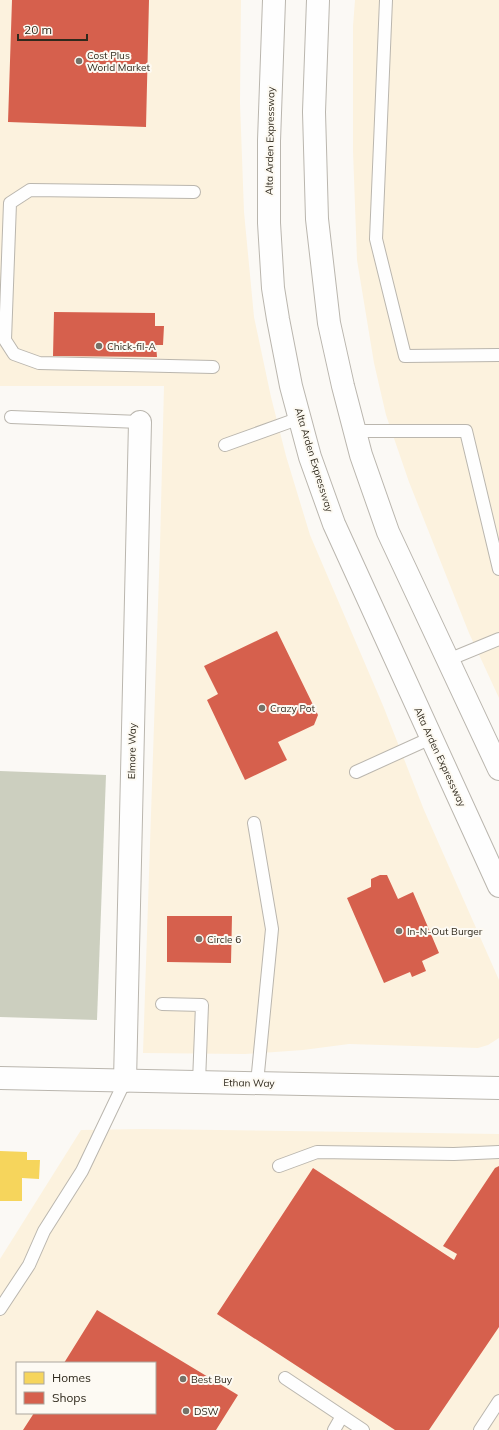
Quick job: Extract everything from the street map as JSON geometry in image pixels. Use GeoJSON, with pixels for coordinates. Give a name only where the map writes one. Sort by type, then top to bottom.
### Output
{"type":"FeatureCollection","features":[{"type":"Feature","properties":{"kind":"main road","name":"Alta Arden Expressway"},"geometry":{"type":"LineString","coordinates":[[274,0],[269,141],[270,246],[278,319],[291,386],[313,464],[334,524],[499,886]]}},
{"type":"Feature","properties":{"kind":"main road"},"geometry":{"type":"LineString","coordinates":[[318,0],[314,112],[317,219],[329,323],[354,431],[388,532],[499,769]]}},
{"type":"Feature","properties":{"kind":"main road","name":"Elmore Way"},"geometry":{"type":"LineString","coordinates":[[125,1081],[140,422]]}},
{"type":"Feature","properties":{"kind":"main road","name":"Ethan Way"},"geometry":{"type":"LineString","coordinates":[[0,1078],[499,1088]]}},
{"type":"Feature","properties":{"kind":"lane"},"geometry":{"type":"LineString","coordinates":[[386,0],[376,239],[405,356],[499,355]]}},
{"type":"Feature","properties":{"kind":"lane"},"geometry":{"type":"LineString","coordinates":[[194,192],[30,190],[10,203],[4,340],[14,354],[39,364],[214,367]]}},
{"type":"Feature","properties":{"kind":"lane"},"geometry":{"type":"LineString","coordinates":[[11,416],[140,422]]}},
{"type":"Feature","properties":{"kind":"lane"},"geometry":{"type":"LineString","coordinates":[[225,445],[300,418]]}},
{"type":"Feature","properties":{"kind":"lane"},"geometry":{"type":"LineString","coordinates":[[354,431],[466,431],[499,569]]}},
{"type":"Feature","properties":{"kind":"lane"},"geometry":{"type":"LineString","coordinates":[[448,660],[499,639]]}},
{"type":"Feature","properties":{"kind":"lane"},"geometry":{"type":"LineString","coordinates":[[356,772],[432,738]]}},
{"type":"Feature","properties":{"kind":"lane"},"geometry":{"type":"LineString","coordinates":[[254,823],[272,929],[257,1083]]}},
{"type":"Feature","properties":{"kind":"lane"},"geometry":{"type":"LineString","coordinates":[[162,1004],[202,1005],[200,1082]]}},
{"type":"Feature","properties":{"kind":"lane"},"geometry":{"type":"LineString","coordinates":[[0,1309],[29,1265],[44,1231],[82,1171],[125,1081]]}},
{"type":"Feature","properties":{"kind":"lane"},"geometry":{"type":"LineString","coordinates":[[279,1166],[317,1152],[454,1154],[499,1152]]}},
{"type":"Feature","properties":{"kind":"lane"},"geometry":{"type":"LineString","coordinates":[[285,1378],[363,1430]]}},
{"type":"Feature","properties":{"kind":"lane"},"geometry":{"type":"LineString","coordinates":[[480,1430],[499,1401]]}},
{"type":"Feature","properties":{"kind":"lane"},"geometry":{"type":"LineString","coordinates":[[334,1430],[342,1416]]}},
{"type":"Feature","properties":{"kind":"shaded area"},"geometry":{"type":"Polygon","coordinates":[[[0,0],[241,0],[240,103],[244,212],[254,317],[271,397],[286,456],[310,535],[384,708],[424,810],[499,980],[499,1038],[488,1045],[478,1048],[349,1044],[303,1050],[245,1054],[143,1053],[164,386],[0,386],[0,0]]]}},
{"type":"Feature","properties":{"kind":"shaded area"},"geometry":{"type":"Polygon","coordinates":[[[355,0],[499,0],[499,698],[469,633],[409,482],[386,415],[374,363],[357,260],[353,151],[353,26],[355,0]]]}},
{"type":"Feature","properties":{"kind":"shaded area"},"geometry":{"type":"Polygon","coordinates":[[[143,1129],[499,1134],[499,1430],[0,1430],[0,1259],[81,1130],[143,1129]]]}},
{"type":"Feature","properties":{"kind":"building: Homes"},"geometry":{"type":"Polygon","coordinates":[[[0,1151],[27,1152],[27,1160],[40,1160],[39,1179],[22,1178],[22,1201],[0,1201],[0,1151]]]}},
{"type":"Feature","properties":{"kind":"building: Shops","name":"Cost Plus World Market"},"geometry":{"type":"Polygon","coordinates":[[[12,0],[149,0],[146,127],[8,122],[12,0]]]}},
{"type":"Feature","properties":{"kind":"building: Shops"},"geometry":{"type":"Polygon","coordinates":[[[54,312],[155,313],[155,326],[164,326],[163,345],[156,345],[157,357],[53,356],[54,312]]]}},
{"type":"Feature","properties":{"kind":"building: Shops","name":"Crazy Pot"},"geometry":{"type":"Polygon","coordinates":[[[277,631],[318,715],[314,725],[278,742],[287,760],[245,780],[207,700],[218,694],[204,666],[277,631]]]}},
{"type":"Feature","properties":{"kind":"building: Shops"},"geometry":{"type":"Polygon","coordinates":[[[380,875],[387,875],[398,899],[413,892],[439,953],[422,961],[426,971],[412,977],[410,972],[384,983],[347,898],[371,887],[371,879],[380,875]]]}},
{"type":"Feature","properties":{"kind":"building: Shops","name":"Circle 6"},"geometry":{"type":"Polygon","coordinates":[[[167,916],[232,916],[231,963],[167,962],[167,916]]]}},
{"type":"Feature","properties":{"kind":"building: Shops"},"geometry":{"type":"Polygon","coordinates":[[[499,1166],[499,1327],[429,1430],[395,1430],[217,1314],[313,1168],[454,1260],[457,1254],[443,1246],[495,1168],[499,1166]]]}},
{"type":"Feature","properties":{"kind":"building: Shops","name":"Best Buy"},"geometry":{"type":"Polygon","coordinates":[[[97,1310],[238,1395],[216,1430],[23,1430],[33,1414],[156,1414],[156,1362],[65,1362],[97,1310]]]}},
{"type":"Feature","properties":{"kind":"building: Other"},"geometry":{"type":"Polygon","coordinates":[[[0,771],[106,775],[97,1020],[0,1017],[0,771]]]}},
{"type":"Feature","properties":{"kind":"place","name":"Cost Plus World Market"},"geometry":{"type":"Point","coordinates":[79,61]}},
{"type":"Feature","properties":{"kind":"place","name":"Chick-fil-A"},"geometry":{"type":"Point","coordinates":[99,346]}},
{"type":"Feature","properties":{"kind":"place","name":"Crazy Pot"},"geometry":{"type":"Point","coordinates":[262,708]}},
{"type":"Feature","properties":{"kind":"place","name":"In-N-Out Burger"},"geometry":{"type":"Point","coordinates":[399,931]}},
{"type":"Feature","properties":{"kind":"place","name":"Circle 6"},"geometry":{"type":"Point","coordinates":[199,939]}},
{"type":"Feature","properties":{"kind":"place","name":"Best Buy"},"geometry":{"type":"Point","coordinates":[183,1379]}},
{"type":"Feature","properties":{"kind":"place","name":"DSW"},"geometry":{"type":"Point","coordinates":[186,1411]}}]}
